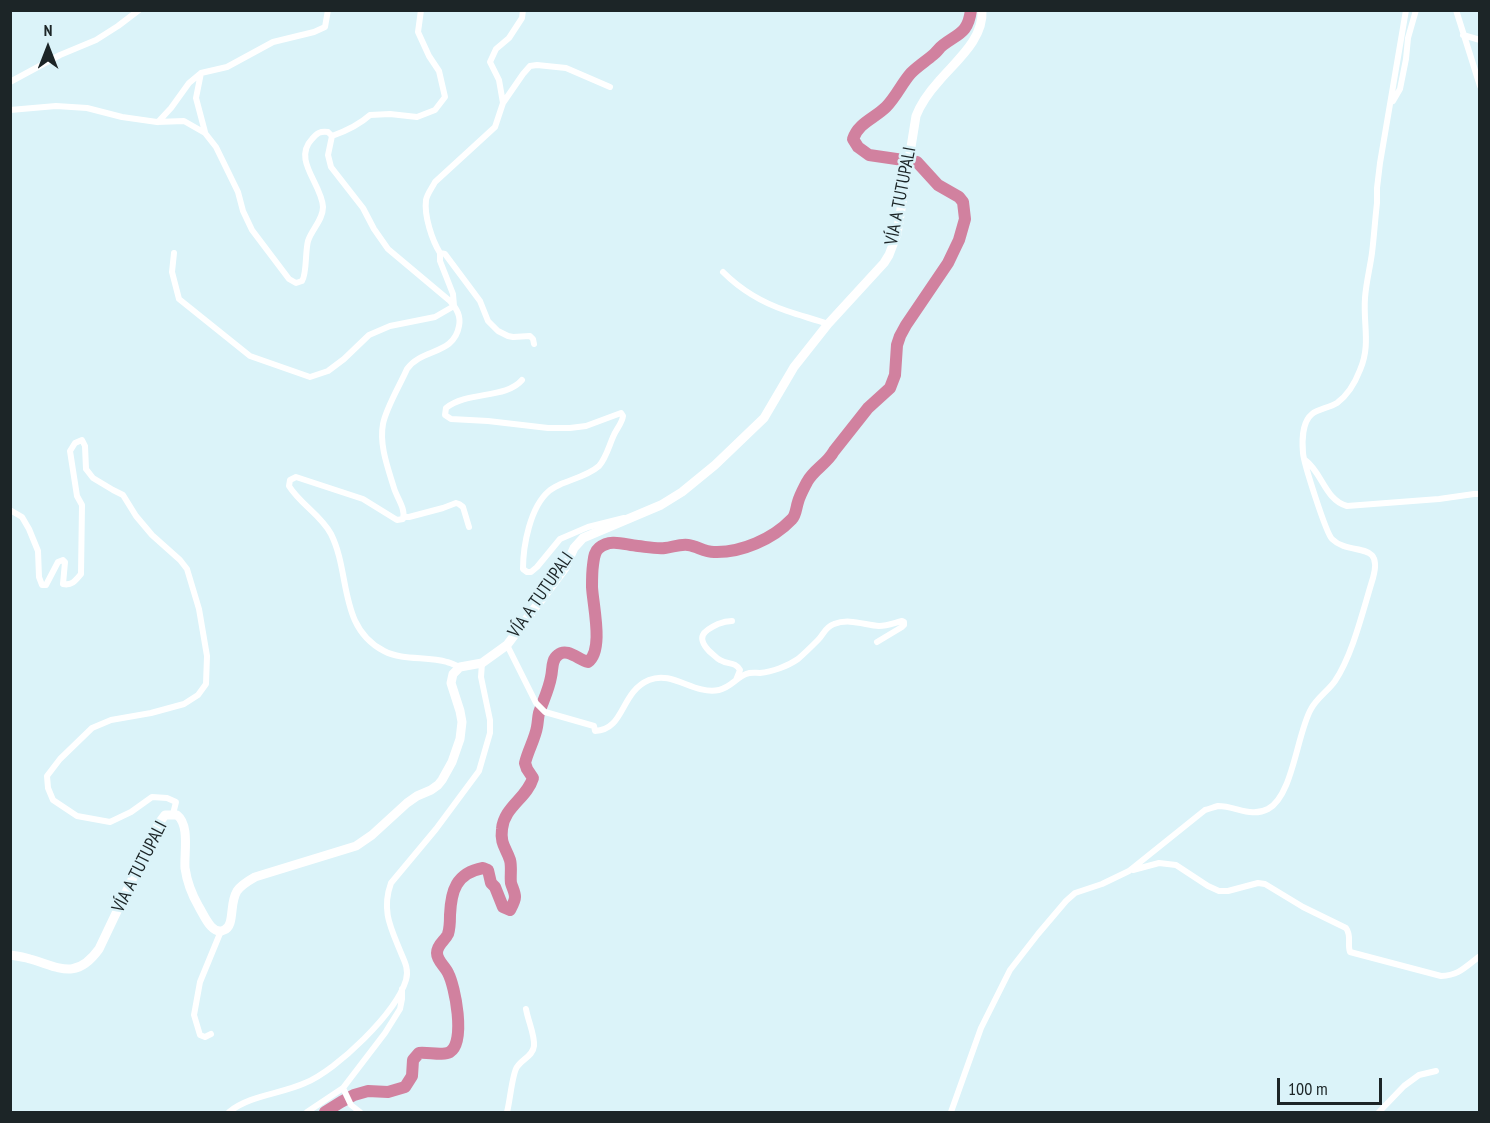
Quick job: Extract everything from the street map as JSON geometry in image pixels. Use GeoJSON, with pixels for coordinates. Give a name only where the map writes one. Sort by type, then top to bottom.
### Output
{"type":"FeatureCollection","features":[{"type":"Feature","properties":{"kind":"street"},"geometry":{"type":"LineString","coordinates":[[10,82],[60,55],[102,37],[139,10]]}},
{"type":"Feature","properties":{"kind":"street"},"geometry":{"type":"LineString","coordinates":[[157,122],[171,108],[189,83],[201,73],[227,67],[273,42],[325,27],[327,10]]}},
{"type":"Feature","properties":{"kind":"street"},"geometry":{"type":"LineString","coordinates":[[332,136],[349,130],[370,115],[390,114],[417,117],[435,110],[445,97],[439,71],[418,32],[421,10]]}},
{"type":"Feature","properties":{"kind":"street"},"geometry":{"type":"LineString","coordinates":[[503,104],[499,80],[490,62],[496,49],[509,38],[522,18],[523,10]]}},
{"type":"Feature","properties":{"kind":"street","name":"VÍA A TUTUPALI"},"geometry":{"type":"LineString","coordinates":[[459,667],[482,663],[507,645],[565,568],[574,548],[583,538],[661,505],[682,492],[716,465],[764,418],[794,367],[828,324],[889,255],[897,234],[915,116],[937,83],[977,35],[981,26],[982,10]]}},
{"type":"Feature","properties":{"kind":"street"},"geometry":{"type":"LineString","coordinates":[[1129,871],[1205,810],[1217,806],[1244,812],[1256,812],[1268,809],[1276,802],[1293,764],[1311,707],[1334,683],[1346,662],[1376,568],[1375,559],[1371,553],[1345,548],[1331,538],[1304,460],[1302,443],[1306,422],[1311,414],[1336,403],[1350,390],[1364,358],[1367,344],[1365,299],[1372,253],[1380,163],[1406,10]]}},
{"type":"Feature","properties":{"kind":"street"},"geometry":{"type":"LineString","coordinates":[[1389,107],[1400,89],[1408,38],[1416,10]]}},
{"type":"Feature","properties":{"kind":"street"},"geometry":{"type":"LineString","coordinates":[[1456,10],[1479,86]]}},
{"type":"Feature","properties":{"kind":"street"},"geometry":{"type":"LineString","coordinates":[[1463,35],[1479,40]]}},
{"type":"Feature","properties":{"kind":"street"},"geometry":{"type":"LineString","coordinates":[[454,306],[453,294],[429,226],[426,201],[435,182],[495,127],[503,104],[530,66],[566,68],[610,87]]}},
{"type":"Feature","properties":{"kind":"street"},"geometry":{"type":"LineString","coordinates":[[201,73],[196,98],[205,133]]}},
{"type":"Feature","properties":{"kind":"street"},"geometry":{"type":"LineString","coordinates":[[10,110],[56,106],[87,108],[122,117],[157,122],[184,121],[205,133],[216,147],[230,175],[252,230],[289,279],[296,283],[304,278],[308,241],[321,217],[323,205],[319,191],[307,168],[305,160],[307,144],[316,134],[322,132],[328,132],[332,136]]}},
{"type":"Feature","properties":{"kind":"street"},"geometry":{"type":"LineString","coordinates":[[332,136],[328,155],[331,167],[363,208],[381,241],[458,311],[460,322],[455,338],[450,345],[412,362],[382,424],[381,436],[385,457],[404,517]]}},
{"type":"Feature","properties":{"kind":"street"},"geometry":{"type":"LineString","coordinates":[[174,253],[172,272],[179,298],[250,356],[310,377],[327,371],[344,359],[369,335],[390,326],[435,317],[454,306]]}},
{"type":"Feature","properties":{"kind":"street"},"geometry":{"type":"LineString","coordinates":[[440,253],[445,255],[480,301],[488,321],[498,331],[513,337],[530,336],[534,344]]}},
{"type":"Feature","properties":{"kind":"street"},"geometry":{"type":"LineString","coordinates":[[723,272],[734,283],[759,299],[788,312],[828,324]]}},
{"type":"Feature","properties":{"kind":"street"},"geometry":{"type":"LineString","coordinates":[[522,380],[517,385],[495,393],[451,404],[446,408],[446,415],[451,419],[488,420],[548,428],[586,426],[617,414],[621,413],[623,416],[606,455],[598,466],[549,490],[539,502],[526,540],[523,569],[531,572],[560,539],[588,527],[619,518],[633,518]]}},
{"type":"Feature","properties":{"kind":"street"},"geometry":{"type":"LineString","coordinates":[[10,510],[22,517],[29,529],[38,551],[39,577],[42,585],[46,585],[58,562],[63,560],[65,562],[63,584],[68,585],[74,582],[81,574],[82,505],[78,496],[70,451],[75,443],[82,440],[85,446],[86,469],[93,478],[123,495],[136,516],[187,569],[199,609],[207,656],[207,684],[198,695],[184,704],[111,720],[92,728],[60,759],[47,776],[48,788],[53,800],[77,816],[110,822],[131,812],[153,797],[167,798],[176,802],[173,814]]}},
{"type":"Feature","properties":{"kind":"street"},"geometry":{"type":"LineString","coordinates":[[1304,460],[1311,465],[1335,500],[1347,506],[1479,494]]}},
{"type":"Feature","properties":{"kind":"street"},"geometry":{"type":"LineString","coordinates":[[211,1034],[205,1037],[200,1035],[194,1015],[200,982],[221,931],[230,924],[238,890],[255,877],[356,846],[372,835],[407,803],[431,790],[442,780],[452,762],[460,739],[462,722],[451,683],[453,674],[459,667],[446,662],[395,656],[379,648],[369,639],[355,621],[348,605],[339,557],[330,532],[308,506],[292,492],[289,482],[296,477],[363,499],[397,520],[456,503],[463,507],[469,527]]}},
{"type":"Feature","properties":{"kind":"street"},"geometry":{"type":"LineString","coordinates":[[732,621],[724,621],[710,628],[701,640],[720,660],[739,667],[740,670],[734,683]]}},
{"type":"Feature","properties":{"kind":"street"},"geometry":{"type":"LineString","coordinates":[[507,645],[538,706],[545,712],[594,726],[595,731],[599,731],[608,729],[614,724],[632,692],[648,680],[662,676],[707,691],[727,688],[746,674],[768,671],[790,664],[807,651],[832,624],[860,622],[883,626],[904,622],[902,627],[877,642]]}},
{"type":"Feature","properties":{"kind":"street"},"geometry":{"type":"LineString","coordinates":[[229,1113],[246,1101],[308,1083],[328,1071],[375,1026],[390,1008],[402,988],[407,972],[406,964],[388,919],[387,893],[391,883],[436,829],[478,771],[490,733],[490,720],[481,677],[482,663]]}},
{"type":"Feature","properties":{"kind":"street","name":"VÍA A TUTUPALI"},"geometry":{"type":"LineString","coordinates":[[10,955],[28,958],[61,970],[80,967],[94,957],[159,823],[165,815],[173,814],[180,816],[184,826],[185,867],[191,892],[210,926],[221,931]]}},
{"type":"Feature","properties":{"kind":"street"},"geometry":{"type":"LineString","coordinates":[[951,1113],[981,1028],[1010,970],[1038,934],[1075,893],[1102,884],[1129,871],[1166,863],[1176,865],[1219,891],[1258,883],[1265,884],[1303,907],[1346,928],[1349,933],[1350,952],[1441,976],[1456,974],[1479,956]]}},
{"type":"Feature","properties":{"kind":"street"},"geometry":{"type":"LineString","coordinates":[[307,1113],[345,1091],[400,1009],[402,988]]}},
{"type":"Feature","properties":{"kind":"street"},"geometry":{"type":"LineString","coordinates":[[507,1113],[515,1070],[534,1048],[526,1009]]}},
{"type":"Feature","properties":{"kind":"street"},"geometry":{"type":"LineString","coordinates":[[1379,1113],[1404,1086],[1419,1075],[1436,1071]]}},
{"type":"Feature","properties":{"kind":"street"},"geometry":{"type":"LineString","coordinates":[[345,1091],[351,1105],[360,1113]]}},
{"type":"Feature","properties":{"kind":"waterway"},"geometry":{"type":"LineString","coordinates":[[325,1112],[354,1095],[368,1091],[388,1092],[405,1087],[412,1076],[413,1060],[419,1053],[447,1053],[455,1046],[458,1026],[456,1001],[451,980],[447,970],[438,959],[437,953],[438,947],[449,932],[454,891],[457,884],[467,874],[483,868],[488,870],[491,883],[503,907],[510,910],[513,903],[515,897],[511,883],[511,863],[504,846],[502,829],[511,808],[526,791],[533,778],[525,763],[549,686],[554,659],[565,652],[588,662],[596,648],[592,573],[594,555],[597,550],[608,543],[613,543],[659,548],[688,545],[710,552],[724,552],[746,547],[776,533],[792,519],[810,477],[828,460],[868,408],[890,388],[895,375],[897,345],[900,336],[948,263],[959,240],[965,219],[963,202],[959,197],[938,185],[917,162],[869,155],[858,147],[853,139],[855,133],[863,125],[890,103],[911,73],[962,32],[968,23],[971,10]]}}]}
